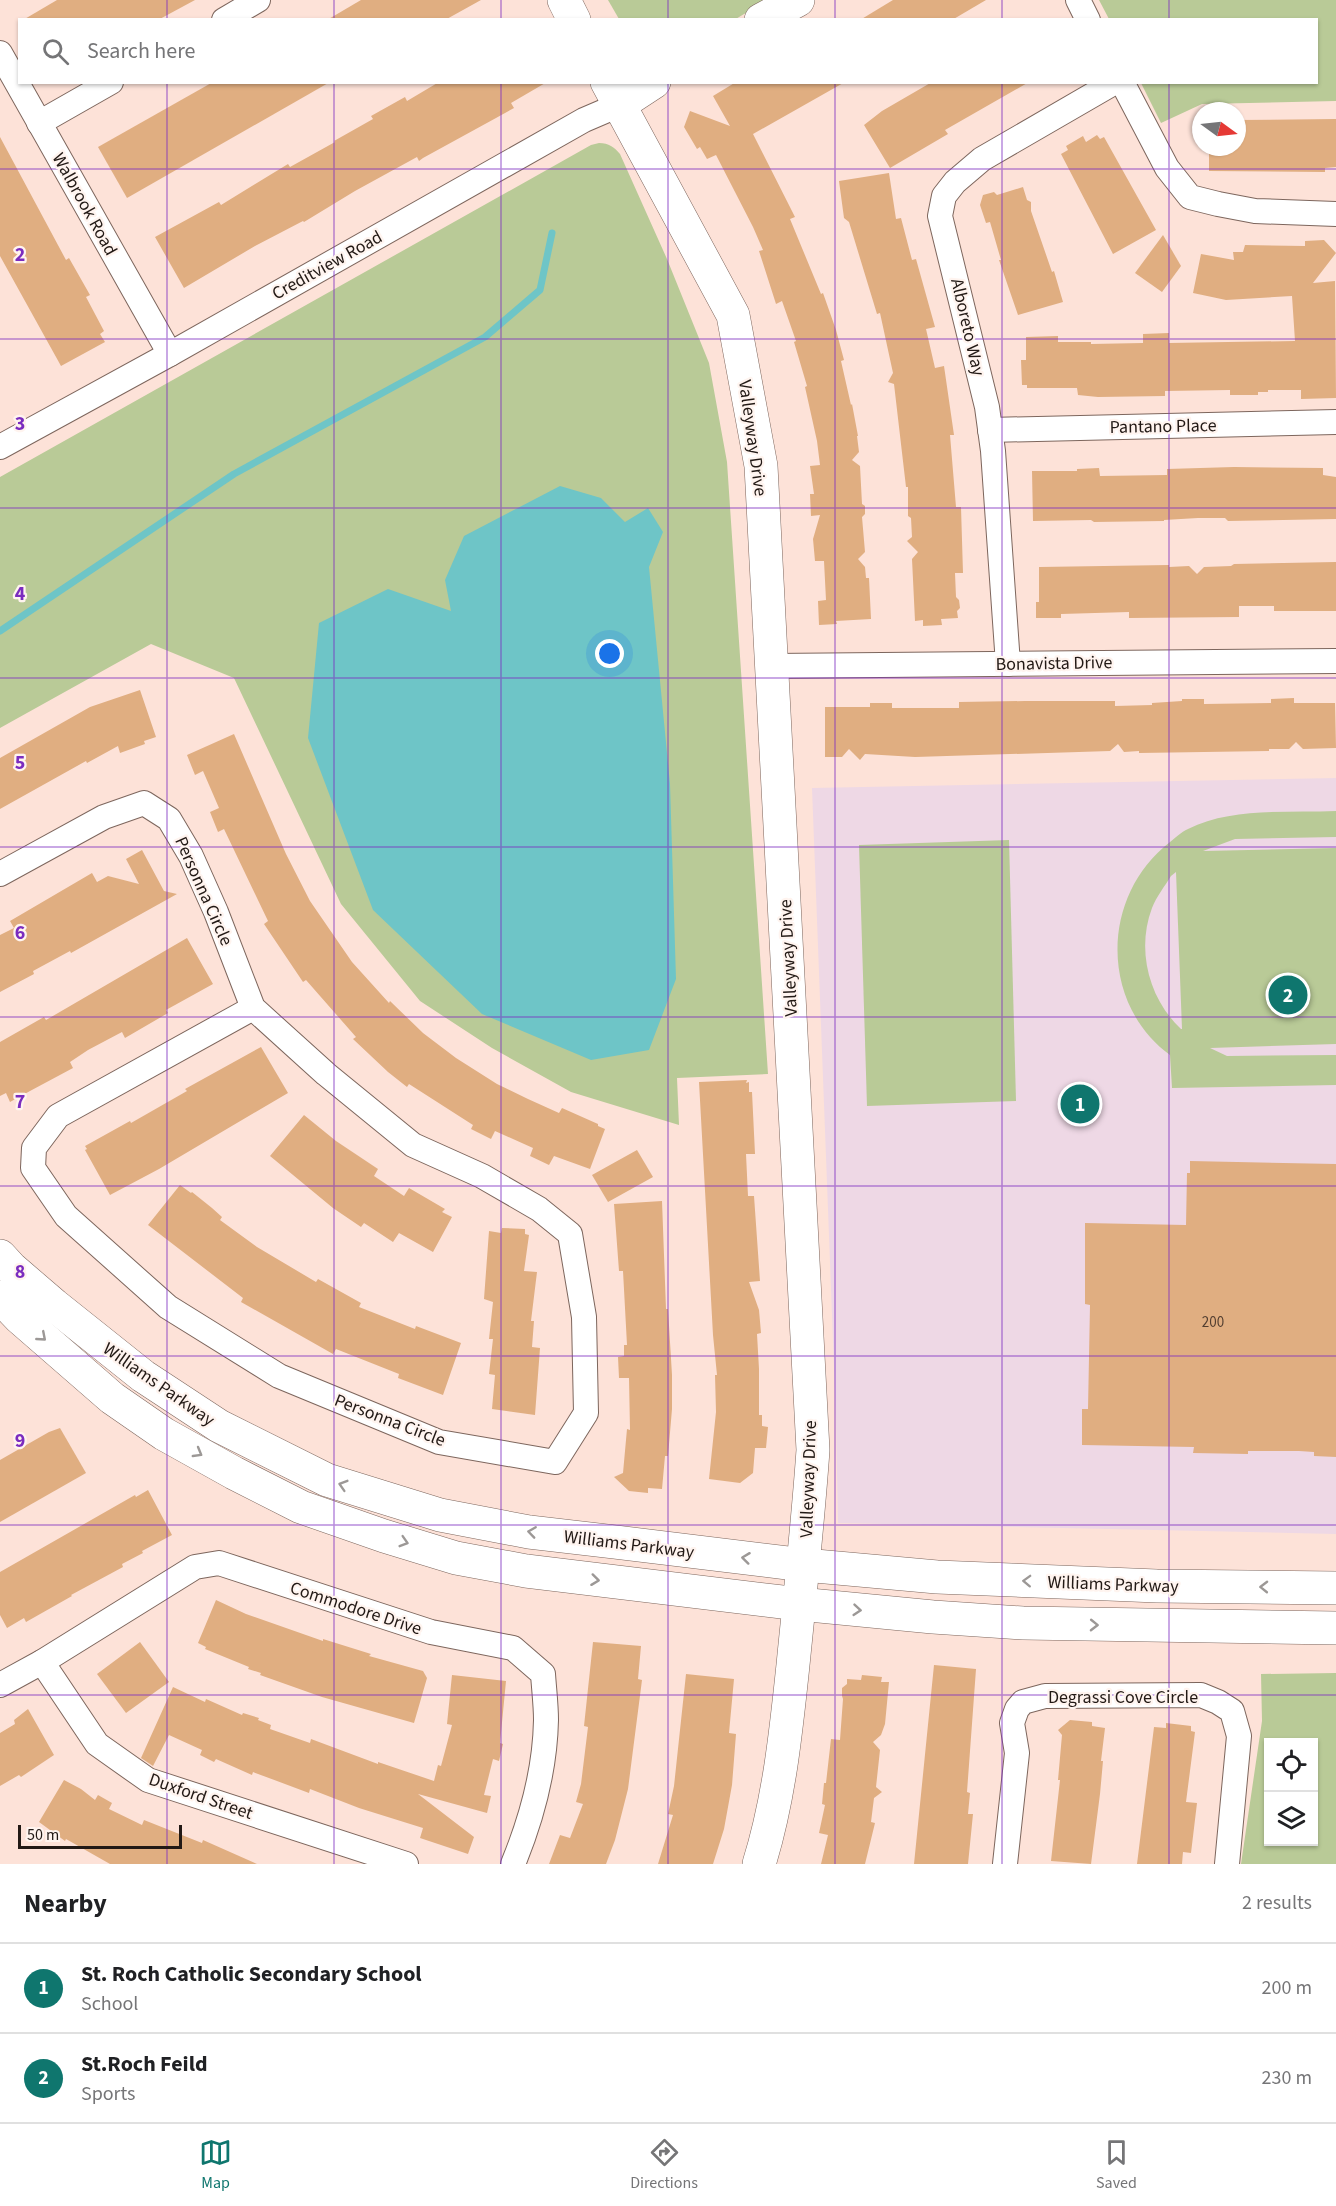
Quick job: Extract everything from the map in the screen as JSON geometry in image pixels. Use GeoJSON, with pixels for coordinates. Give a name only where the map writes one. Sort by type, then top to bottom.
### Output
{"type":"FeatureCollection","features":[{"type":"Feature","properties":{"kind":"main road"},"geometry":{"type":"LineString","coordinates":[[564,0],[573,18]]}},
{"type":"Feature","properties":{"kind":"main road"},"geometry":{"type":"LineString","coordinates":[[765,18],[798,0]]}},
{"type":"Feature","properties":{"kind":"main road","name":"Creditview Road"},"geometry":{"type":"LineString","coordinates":[[613,94],[647,84]]}},
{"type":"Feature","properties":{"kind":"main road","name":"Valleyway Drive"},"geometry":{"type":"LineString","coordinates":[[613,94],[733,315],[761,466],[813,1450],[804,1565],[789,1702],[772,1815],[759,1864]]}},
{"type":"Feature","properties":{"kind":"main road","name":"Williams Parkway"},"geometry":{"type":"LineString","coordinates":[[0,1256],[54,1305],[143,1376],[219,1426],[327,1480],[440,1515],[518,1530],[804,1565],[937,1577],[1157,1586],[1336,1588]]}},
{"type":"Feature","properties":{"kind":"main road","name":"Williams Parkway"},"geometry":{"type":"LineString","coordinates":[[0,1297],[20,1318],[121,1404],[164,1434],[301,1507],[456,1558],[526,1571],[799,1604],[1023,1623],[1336,1628]]}},
{"type":"Feature","properties":{"kind":"street"},"geometry":{"type":"LineString","coordinates":[[227,18],[258,0]]}},
{"type":"Feature","properties":{"kind":"street"},"geometry":{"type":"LineString","coordinates":[[1078,0],[1087,18]]}},
{"type":"Feature","properties":{"kind":"street","name":"Walbrook Road"},"geometry":{"type":"LineString","coordinates":[[0,53],[170,354]]}},
{"type":"Feature","properties":{"kind":"street"},"geometry":{"type":"LineString","coordinates":[[39,123],[107,84]]}},
{"type":"Feature","properties":{"kind":"street","name":"Alboreto Way"},"geometry":{"type":"LineString","coordinates":[[1008,664],[987,407],[940,216],[944,196],[955,182],[982,159],[1112,84]]}},
{"type":"Feature","properties":{"kind":"street"},"geometry":{"type":"LineString","coordinates":[[1123,84],[1167,168],[1190,197],[1256,211],[1336,214]]}},
{"type":"Feature","properties":{"kind":"street","name":"Creditview Road"},"geometry":{"type":"LineString","coordinates":[[0,447],[170,354],[584,120],[613,94]]}},
{"type":"Feature","properties":{"kind":"street","name":"Pantano Place"},"geometry":{"type":"LineString","coordinates":[[990,430],[1336,422]]}},
{"type":"Feature","properties":{"kind":"street","name":"Bonavista Drive"},"geometry":{"type":"LineString","coordinates":[[772,666],[1336,661]]}},
{"type":"Feature","properties":{"kind":"street","name":"Personna Circle"},"geometry":{"type":"LineString","coordinates":[[0,874],[104,817],[144,803],[170,819],[191,856],[216,912],[253,1008],[326,1074],[413,1145],[482,1176],[539,1209],[570,1234],[584,1317],[586,1413],[555,1462],[439,1442],[279,1376],[168,1307],[66,1216],[33,1168],[34,1148],[58,1116],[253,1008]]}},
{"type":"Feature","properties":{"kind":"street","name":"Commodore Drive"},"geometry":{"type":"LineString","coordinates":[[0,1685],[42,1662],[195,1567],[219,1563],[431,1632],[513,1648],[543,1674],[546,1721],[539,1783],[527,1830],[513,1864]]}},
{"type":"Feature","properties":{"kind":"street","name":"Duxford Street"},"geometry":{"type":"LineString","coordinates":[[42,1662],[97,1744],[148,1780],[406,1864]]}},
{"type":"Feature","properties":{"kind":"street","name":"Degrassi Cove Circle"},"geometry":{"type":"LineString","coordinates":[[1005,1864],[1017,1753],[1012,1723],[1017,1709],[1023,1702],[1045,1696],[1177,1695],[1201,1695],[1232,1711],[1239,1736],[1227,1864]]}},
{"type":"Feature","properties":{"kind":"shaded area"},"geometry":{"type":"Polygon","coordinates":[[[1336,778],[1336,1534],[838,1523],[812,788],[1336,778]]]}},
{"type":"Feature","properties":{"kind":"green space"},"geometry":{"type":"Polygon","coordinates":[[[608,0],[768,0],[737,18],[618,18],[608,0]]]}},
{"type":"Feature","properties":{"kind":"green space"},"geometry":{"type":"Polygon","coordinates":[[[1099,0],[1336,0],[1336,101],[1192,102],[1192,109],[1161,123],[1142,84],[1318,84],[1318,18],[1108,18],[1099,0]]]}},
{"type":"Feature","properties":{"kind":"green space"},"geometry":{"type":"Polygon","coordinates":[[[599,143],[611,146],[620,154],[667,259],[709,363],[727,462],[768,1074],[677,1078],[679,1125],[571,1092],[492,1048],[420,1001],[341,904],[234,678],[151,644],[0,728],[0,477],[591,145],[599,143]]]}},
{"type":"Feature","properties":{"kind":"green space"},"geometry":{"type":"Polygon","coordinates":[[[1336,811],[1336,837],[1235,839],[1203,851],[1336,848],[1336,1044],[1210,1048],[1227,1056],[1336,1055],[1336,1085],[1172,1088],[1170,1055],[1147,1033],[1130,1007],[1121,979],[1118,949],[1121,919],[1131,890],[1147,864],[1170,842],[1188,829],[1205,822],[1260,812],[1336,811]],[[1176,872],[1171,876],[1152,908],[1145,940],[1148,973],[1154,989],[1170,1017],[1182,1029],[1176,872]]]}},
{"type":"Feature","properties":{"kind":"green space"},"geometry":{"type":"Polygon","coordinates":[[[1009,840],[1016,1101],[867,1106],[859,845],[1009,840]]]}},
{"type":"Feature","properties":{"kind":"green space"},"geometry":{"type":"Polygon","coordinates":[[[1336,1673],[1336,1864],[1241,1864],[1262,1721],[1261,1674],[1336,1673]]]}},
{"type":"Feature","properties":{"kind":"water"},"geometry":{"type":"Polygon","coordinates":[[[560,486],[601,498],[625,522],[648,508],[663,532],[649,567],[670,784],[676,979],[649,1050],[591,1060],[482,1014],[373,910],[308,738],[319,623],[388,589],[451,611],[445,580],[464,536],[560,486]]]}},
{"type":"Feature","properties":{"kind":"building"},"geometry":{"type":"Polygon","coordinates":[[[57,0],[195,0],[162,18],[26,18],[57,0]]]}},
{"type":"Feature","properties":{"kind":"building"},"geometry":{"type":"Polygon","coordinates":[[[361,0],[481,0],[449,18],[330,18],[361,0]]]}},
{"type":"Feature","properties":{"kind":"building"},"geometry":{"type":"Polygon","coordinates":[[[893,0],[986,0],[955,18],[863,18],[893,0]]]}},
{"type":"Feature","properties":{"kind":"building"},"geometry":{"type":"Polygon","coordinates":[[[209,84],[326,84],[127,198],[98,147],[209,84]]]}},
{"type":"Feature","properties":{"kind":"building"},"geometry":{"type":"Polygon","coordinates":[[[436,84],[544,84],[511,103],[514,108],[419,161],[417,157],[304,222],[255,246],[184,288],[155,237],[219,202],[221,205],[288,164],[290,167],[335,142],[373,119],[371,116],[405,97],[407,101],[436,84]]]}},
{"type":"Feature","properties":{"kind":"building"},"geometry":{"type":"Polygon","coordinates":[[[733,84],[841,84],[753,134],[795,217],[790,219],[821,294],[823,293],[844,360],[841,361],[858,436],[859,452],[852,460],[860,466],[862,504],[865,506],[865,514],[862,517],[865,552],[858,559],[865,567],[866,578],[869,578],[871,619],[836,621],[837,624],[819,625],[818,601],[826,600],[824,561],[815,561],[813,539],[820,515],[811,516],[810,494],[814,494],[810,466],[820,465],[805,387],[807,386],[794,342],[796,341],[782,301],[776,304],[759,251],[763,250],[753,227],[716,155],[707,159],[700,147],[697,149],[684,127],[690,111],[730,126],[713,96],[733,84]]]}},
{"type":"Feature","properties":{"kind":"building"},"geometry":{"type":"Polygon","coordinates":[[[929,84],[1026,84],[945,130],[948,134],[890,168],[864,125],[882,111],[929,84]]]}},
{"type":"Feature","properties":{"kind":"building"},"geometry":{"type":"Polygon","coordinates":[[[1336,119],[1336,167],[1325,168],[1325,172],[1209,171],[1209,156],[1246,156],[1246,120],[1336,119]]]}},
{"type":"Feature","properties":{"kind":"building"},"geometry":{"type":"Polygon","coordinates":[[[1097,135],[1100,139],[1104,137],[1156,230],[1113,254],[1061,154],[1068,150],[1066,146],[1083,136],[1086,142],[1097,135]]]}},
{"type":"Feature","properties":{"kind":"building"},"geometry":{"type":"Polygon","coordinates":[[[0,137],[66,260],[69,258],[90,295],[86,297],[104,331],[100,334],[105,342],[61,366],[0,256],[0,137]]]}},
{"type":"Feature","properties":{"kind":"building"},"geometry":{"type":"Polygon","coordinates":[[[889,173],[896,219],[901,218],[912,260],[916,259],[935,327],[926,329],[935,368],[944,366],[954,435],[950,435],[956,507],[961,507],[963,573],[955,573],[956,597],[960,608],[957,611],[958,618],[941,619],[942,625],[923,626],[923,620],[915,621],[912,559],[918,552],[907,541],[912,537],[911,518],[908,516],[908,487],[906,487],[894,384],[888,382],[893,373],[880,313],[877,314],[849,222],[844,218],[839,181],[889,173]]]}},
{"type":"Feature","properties":{"kind":"building"},"geometry":{"type":"Polygon","coordinates":[[[1023,187],[1027,200],[1031,202],[1031,211],[1063,302],[1018,315],[999,260],[1001,260],[990,222],[986,223],[980,205],[983,195],[994,192],[997,195],[1023,187]]]}},
{"type":"Feature","properties":{"kind":"building"},"geometry":{"type":"Polygon","coordinates":[[[1163,235],[1181,266],[1162,292],[1135,273],[1163,235]]]}},
{"type":"Feature","properties":{"kind":"building"},"geometry":{"type":"Polygon","coordinates":[[[1324,240],[1336,253],[1313,283],[1335,281],[1336,398],[1301,399],[1301,390],[1268,390],[1268,392],[1258,392],[1258,395],[1230,395],[1230,390],[1165,391],[1165,396],[1098,397],[1078,395],[1077,388],[1027,388],[1027,385],[1022,385],[1021,360],[1026,360],[1026,337],[1058,336],[1058,342],[1091,342],[1091,344],[1143,343],[1143,334],[1169,333],[1169,343],[1295,341],[1292,296],[1226,300],[1193,293],[1201,254],[1234,260],[1233,252],[1243,252],[1245,245],[1305,246],[1305,241],[1324,240]]]}},
{"type":"Feature","properties":{"kind":"building"},"geometry":{"type":"Polygon","coordinates":[[[1099,468],[1100,476],[1167,475],[1167,469],[1323,468],[1323,475],[1336,477],[1336,519],[1228,521],[1225,518],[1198,518],[1164,521],[1033,521],[1032,471],[1077,471],[1077,469],[1099,468]]]}},
{"type":"Feature","properties":{"kind":"building"},"geometry":{"type":"Polygon","coordinates":[[[1336,562],[1336,611],[1274,611],[1274,606],[1239,606],[1239,617],[1129,618],[1129,612],[1061,614],[1061,618],[1036,618],[1036,602],[1039,602],[1039,567],[1169,565],[1169,567],[1189,566],[1197,574],[1204,567],[1234,564],[1336,562]]]}},
{"type":"Feature","properties":{"kind":"building"},"geometry":{"type":"Polygon","coordinates":[[[140,690],[156,737],[144,741],[145,744],[120,753],[118,746],[87,763],[86,761],[0,809],[0,758],[90,707],[140,690]]]}},
{"type":"Feature","properties":{"kind":"building"},"geometry":{"type":"Polygon","coordinates":[[[1294,698],[1294,703],[1335,703],[1336,748],[1303,749],[1296,742],[1289,749],[1269,749],[1269,751],[1139,753],[1139,751],[1124,752],[1118,744],[1110,751],[915,757],[865,754],[860,760],[849,749],[842,757],[825,757],[825,707],[870,707],[870,703],[892,703],[892,708],[959,708],[959,702],[1025,701],[1115,701],[1115,706],[1152,705],[1152,703],[1182,701],[1182,699],[1204,699],[1204,704],[1271,703],[1271,699],[1294,698]]]}},
{"type":"Feature","properties":{"kind":"building"},"geometry":{"type":"Polygon","coordinates":[[[234,734],[286,854],[310,901],[352,962],[389,1003],[390,1001],[423,1033],[456,1058],[497,1084],[528,1099],[559,1113],[562,1108],[605,1129],[590,1169],[554,1156],[549,1165],[530,1156],[533,1148],[495,1131],[491,1139],[471,1129],[473,1125],[409,1084],[407,1087],[388,1072],[353,1039],[356,1037],[306,980],[303,982],[264,924],[268,921],[224,829],[218,832],[210,812],[219,808],[203,771],[195,775],[187,755],[234,734]]]}},
{"type":"Feature","properties":{"kind":"building"},"geometry":{"type":"Polygon","coordinates":[[[142,850],[164,891],[177,894],[71,953],[70,951],[33,971],[34,974],[0,992],[0,935],[14,928],[10,921],[92,873],[97,882],[108,876],[139,884],[126,859],[142,850]]]}},
{"type":"Feature","properties":{"kind":"building"},"geometry":{"type":"Polygon","coordinates":[[[187,938],[213,984],[166,1010],[168,1013],[125,1038],[122,1032],[88,1050],[70,1062],[73,1068],[10,1102],[6,1093],[0,1096],[0,1042],[44,1017],[46,1020],[187,938]]]}},
{"type":"Feature","properties":{"kind":"building"},"geometry":{"type":"Polygon","coordinates":[[[261,1047],[288,1093],[159,1169],[110,1195],[85,1150],[87,1149],[85,1146],[130,1121],[131,1123],[187,1091],[185,1089],[261,1047]]]}},
{"type":"Feature","properties":{"kind":"building"},"geometry":{"type":"Polygon","coordinates":[[[747,1080],[749,1092],[752,1092],[755,1154],[746,1154],[748,1196],[754,1196],[760,1281],[749,1282],[759,1310],[761,1333],[757,1334],[759,1415],[762,1415],[762,1426],[768,1427],[766,1448],[755,1448],[753,1473],[740,1483],[709,1479],[716,1412],[715,1375],[717,1375],[699,1082],[747,1080]]]}},
{"type":"Feature","properties":{"kind":"building"},"geometry":{"type":"Polygon","coordinates":[[[304,1115],[336,1141],[378,1169],[374,1176],[404,1196],[409,1188],[445,1209],[442,1212],[452,1217],[433,1252],[399,1233],[393,1242],[364,1223],[361,1227],[333,1208],[270,1156],[304,1115]]]}},
{"type":"Feature","properties":{"kind":"building"},"geometry":{"type":"Polygon","coordinates":[[[637,1150],[653,1177],[608,1202],[592,1175],[637,1150]]]}},
{"type":"Feature","properties":{"kind":"building"},"geometry":{"type":"Polygon","coordinates":[[[1190,1161],[1336,1164],[1336,1457],[1314,1456],[1314,1452],[1299,1451],[1248,1451],[1248,1454],[1193,1453],[1194,1447],[1082,1445],[1082,1409],[1088,1409],[1090,1305],[1085,1304],[1085,1223],[1186,1225],[1187,1173],[1190,1173],[1190,1161]]]}},
{"type":"Feature","properties":{"kind":"building"},"geometry":{"type":"Polygon","coordinates":[[[180,1185],[212,1208],[222,1217],[220,1220],[257,1247],[316,1282],[318,1279],[361,1303],[359,1307],[415,1329],[416,1326],[461,1343],[443,1395],[398,1378],[399,1374],[336,1349],[333,1354],[241,1302],[243,1298],[148,1225],[180,1185]]]}},
{"type":"Feature","properties":{"kind":"building"},"geometry":{"type":"Polygon","coordinates":[[[662,1201],[672,1409],[668,1456],[665,1456],[662,1489],[648,1488],[648,1493],[629,1491],[614,1477],[623,1473],[627,1429],[630,1430],[629,1378],[619,1378],[618,1357],[624,1356],[624,1345],[627,1345],[623,1271],[619,1271],[614,1204],[662,1201]]]}},
{"type":"Feature","properties":{"kind":"building"},"geometry":{"type":"Polygon","coordinates":[[[502,1228],[525,1229],[525,1234],[529,1235],[524,1271],[537,1272],[531,1321],[534,1321],[532,1347],[540,1348],[535,1415],[492,1409],[495,1375],[489,1374],[493,1339],[489,1339],[493,1302],[484,1299],[489,1231],[501,1233],[502,1228]]]}},
{"type":"Feature","properties":{"kind":"building"},"geometry":{"type":"Polygon","coordinates":[[[60,1428],[86,1473],[0,1522],[0,1460],[60,1428]]]}},
{"type":"Feature","properties":{"kind":"building"},"geometry":{"type":"Polygon","coordinates":[[[148,1490],[172,1535],[122,1564],[123,1567],[26,1622],[24,1618],[7,1628],[0,1615],[0,1572],[135,1495],[136,1497],[148,1490]]]}},
{"type":"Feature","properties":{"kind":"building"},"geometry":{"type":"Polygon","coordinates":[[[216,1600],[246,1614],[323,1641],[323,1639],[371,1654],[369,1656],[423,1671],[427,1678],[414,1723],[322,1697],[260,1675],[261,1673],[248,1669],[249,1667],[205,1649],[206,1647],[198,1643],[216,1600]]]}},
{"type":"Feature","properties":{"kind":"building"},"geometry":{"type":"Polygon","coordinates":[[[140,1642],[169,1682],[126,1713],[97,1674],[140,1642]]]}},
{"type":"Feature","properties":{"kind":"building"},"geometry":{"type":"Polygon","coordinates":[[[593,1642],[641,1646],[638,1679],[642,1680],[628,1789],[615,1840],[606,1864],[549,1864],[560,1835],[570,1838],[583,1804],[576,1802],[581,1784],[588,1727],[584,1726],[593,1642]]]}},
{"type":"Feature","properties":{"kind":"building"},"geometry":{"type":"Polygon","coordinates":[[[934,1665],[976,1669],[967,1792],[970,1793],[968,1814],[973,1814],[968,1864],[914,1864],[934,1665]]]}},
{"type":"Feature","properties":{"kind":"building"},"geometry":{"type":"Polygon","coordinates":[[[686,1674],[734,1679],[729,1733],[736,1734],[732,1785],[724,1829],[713,1864],[658,1864],[673,1815],[668,1814],[674,1786],[686,1674]]]}},
{"type":"Feature","properties":{"kind":"building"},"geometry":{"type":"Polygon","coordinates":[[[452,1675],[506,1681],[500,1743],[503,1744],[499,1761],[493,1759],[484,1795],[491,1796],[487,1813],[418,1794],[474,1837],[468,1854],[420,1838],[423,1828],[359,1808],[310,1789],[309,1793],[253,1772],[252,1775],[216,1759],[214,1762],[200,1755],[202,1750],[169,1735],[153,1766],[141,1758],[173,1687],[205,1702],[206,1699],[242,1715],[243,1713],[259,1718],[258,1720],[271,1725],[270,1729],[310,1743],[311,1739],[378,1764],[378,1762],[434,1781],[438,1765],[441,1766],[452,1725],[447,1724],[452,1675]]]}},
{"type":"Feature","properties":{"kind":"building"},"geometry":{"type":"Polygon","coordinates":[[[862,1675],[882,1677],[881,1682],[889,1682],[885,1724],[881,1735],[873,1742],[880,1750],[876,1787],[882,1792],[874,1798],[871,1822],[875,1823],[865,1864],[821,1864],[828,1835],[819,1833],[825,1805],[822,1804],[824,1783],[826,1783],[831,1739],[840,1740],[842,1688],[847,1684],[847,1679],[861,1680],[862,1675]]]}},
{"type":"Feature","properties":{"kind":"building"},"geometry":{"type":"Polygon","coordinates":[[[28,1709],[54,1755],[21,1777],[19,1775],[0,1786],[0,1733],[15,1724],[14,1720],[28,1709]]]}},
{"type":"Feature","properties":{"kind":"building"},"geometry":{"type":"Polygon","coordinates":[[[1070,1720],[1092,1722],[1092,1726],[1105,1728],[1091,1864],[1051,1861],[1060,1780],[1058,1780],[1062,1735],[1058,1730],[1070,1720]]]}},
{"type":"Feature","properties":{"kind":"building"},"geometry":{"type":"Polygon","coordinates":[[[1166,1723],[1191,1726],[1191,1731],[1195,1732],[1186,1802],[1197,1803],[1191,1853],[1183,1852],[1182,1864],[1137,1864],[1154,1727],[1166,1728],[1166,1723]]]}},
{"type":"Feature","properties":{"kind":"building"},"geometry":{"type":"Polygon","coordinates":[[[64,1780],[95,1800],[98,1795],[112,1803],[109,1809],[142,1825],[144,1820],[202,1843],[203,1840],[257,1864],[110,1864],[66,1839],[65,1841],[39,1822],[64,1780]]]}},
{"type":"Feature","properties":{"kind":"waterway"},"geometry":{"type":"LineString","coordinates":[[0,631],[234,474],[485,337],[540,290],[552,233]]}},
{"type":"Feature","properties":{"kind":"place","name":"St.Roch Feild"},"geometry":{"type":"Point","coordinates":[1288,995]}},
{"type":"Feature","properties":{"kind":"place","name":"St. Roch Catholic Secondary School"},"geometry":{"type":"Point","coordinates":[1080,1104]}}]}
